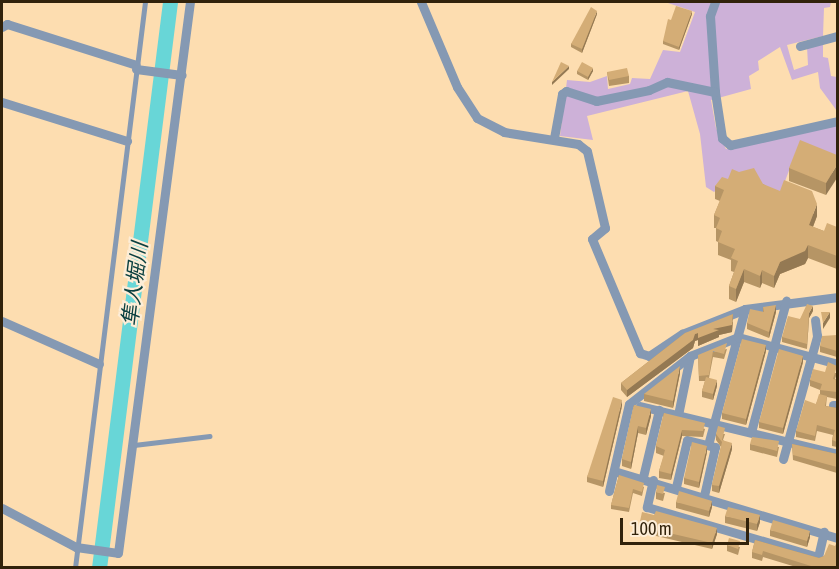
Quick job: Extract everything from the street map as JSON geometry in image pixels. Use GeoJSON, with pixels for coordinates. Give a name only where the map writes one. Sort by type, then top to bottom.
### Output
{"type":"FeatureCollection","features":[{"type":"Feature","properties":{"kind":"street"},"geometry":{"type":"LineString","coordinates":[[2,508],[76,547],[118,553],[134,445],[190,2]]}},
{"type":"Feature","properties":{"kind":"street"},"geometry":{"type":"LineString","coordinates":[[421,2],[457,87],[477,118],[504,132],[554,138],[578,144],[587,152],[605,228],[592,239],[640,353],[649,356],[682,334],[745,309],[786,301],[837,297]]}},
{"type":"Feature","properties":{"kind":"street"},"geometry":{"type":"LineString","coordinates":[[715,2],[710,16],[715,92],[722,138],[730,145],[837,121]]}},
{"type":"Feature","properties":{"kind":"street"},"geometry":{"type":"LineString","coordinates":[[2,27],[7,24],[136,67],[182,75]]}},
{"type":"Feature","properties":{"kind":"street"},"geometry":{"type":"LineString","coordinates":[[800,46],[837,36]]}},
{"type":"Feature","properties":{"kind":"street"},"geometry":{"type":"LineString","coordinates":[[554,138],[562,94],[566,91],[596,100],[650,90],[668,82],[715,92]]}},
{"type":"Feature","properties":{"kind":"street"},"geometry":{"type":"LineString","coordinates":[[2,102],[127,141]]}},
{"type":"Feature","properties":{"kind":"street"},"geometry":{"type":"LineString","coordinates":[[751,432],[786,301]]}},
{"type":"Feature","properties":{"kind":"street"},"geometry":{"type":"LineString","coordinates":[[708,445],[745,309]]}},
{"type":"Feature","properties":{"kind":"street"},"geometry":{"type":"LineString","coordinates":[[783,459],[811,357],[822,336],[815,320]]}},
{"type":"Feature","properties":{"kind":"street"},"geometry":{"type":"LineString","coordinates":[[2,321],[99,364]]}},
{"type":"Feature","properties":{"kind":"street"},"geometry":{"type":"LineString","coordinates":[[609,491],[629,404],[690,356],[738,338],[837,364]]}},
{"type":"Feature","properties":{"kind":"street"},"geometry":{"type":"LineString","coordinates":[[678,415],[690,356]]}},
{"type":"Feature","properties":{"kind":"street"},"geometry":{"type":"LineString","coordinates":[[629,404],[787,440],[837,454]]}},
{"type":"Feature","properties":{"kind":"street"},"geometry":{"type":"LineString","coordinates":[[643,477],[658,410]]}},
{"type":"Feature","properties":{"kind":"street"},"geometry":{"type":"LineString","coordinates":[[676,487],[687,440],[715,447],[704,496]]}},
{"type":"Feature","properties":{"kind":"street"},"geometry":{"type":"LineString","coordinates":[[614,471],[653,480],[824,532],[837,538]]}},
{"type":"Feature","properties":{"kind":"street"},"geometry":{"type":"LineString","coordinates":[[653,480],[647,507],[818,557],[824,532]]}},
{"type":"Feature","properties":{"kind":"lane"},"geometry":{"type":"LineString","coordinates":[[75,567],[145,2]]}},
{"type":"Feature","properties":{"kind":"lane"},"geometry":{"type":"LineString","coordinates":[[134,445],[209,436]]}},
{"type":"Feature","properties":{"kind":"shaded area"},"geometry":{"type":"Polygon","coordinates":[[[665,2],[831,2],[830,7],[824,8],[823,36],[787,45],[794,70],[808,65],[807,47],[823,44],[823,57],[828,58],[831,76],[837,77],[837,111],[820,88],[818,72],[792,80],[780,47],[758,61],[759,70],[749,76],[751,89],[711,100],[716,128],[726,149],[837,125],[837,164],[797,149],[781,192],[727,180],[714,192],[706,187],[700,134],[688,91],[587,116],[593,140],[560,136],[567,80],[590,82],[607,76],[608,89],[630,84],[632,78],[650,79],[663,50],[680,52],[695,12],[665,2]]]}},
{"type":"Feature","properties":{"kind":"building"},"geometry":{"type":"Polygon","coordinates":[[[676,6],[692,11],[679,47],[663,41],[668,19],[671,20],[676,6]]]}},
{"type":"Feature","properties":{"kind":"building"},"geometry":{"type":"Polygon","coordinates":[[[591,7],[597,11],[582,49],[571,44],[591,7]]]}},
{"type":"Feature","properties":{"kind":"building"},"geometry":{"type":"Polygon","coordinates":[[[561,62],[569,66],[552,82],[561,62]]]}},
{"type":"Feature","properties":{"kind":"building"},"geometry":{"type":"Polygon","coordinates":[[[582,62],[593,68],[588,77],[577,71],[582,62]]]}},
{"type":"Feature","properties":{"kind":"building"},"geometry":{"type":"Polygon","coordinates":[[[627,68],[629,76],[609,80],[607,72],[627,68]]]}},
{"type":"Feature","properties":{"kind":"building"},"geometry":{"type":"Polygon","coordinates":[[[800,140],[837,155],[837,165],[826,183],[789,168],[800,140]]]}},
{"type":"Feature","properties":{"kind":"building"},"geometry":{"type":"Polygon","coordinates":[[[754,168],[763,184],[780,191],[784,180],[812,191],[817,204],[809,225],[824,231],[827,223],[837,227],[837,256],[808,245],[805,251],[780,262],[774,276],[762,270],[760,276],[744,269],[736,289],[729,286],[738,261],[731,258],[735,249],[718,242],[722,231],[716,228],[720,218],[714,215],[724,190],[715,186],[722,177],[728,179],[732,169],[739,172],[754,168]]]}},
{"type":"Feature","properties":{"kind":"building"},"geometry":{"type":"Polygon","coordinates":[[[807,304],[813,306],[809,313],[807,344],[782,337],[788,316],[800,319],[807,304]]]}},
{"type":"Feature","properties":{"kind":"building"},"geometry":{"type":"Polygon","coordinates":[[[776,305],[769,332],[747,323],[750,309],[764,312],[763,307],[776,305]]]}},
{"type":"Feature","properties":{"kind":"building"},"geometry":{"type":"Polygon","coordinates":[[[821,312],[830,312],[823,323],[821,312]]]}},
{"type":"Feature","properties":{"kind":"building"},"geometry":{"type":"Polygon","coordinates":[[[733,314],[732,325],[713,329],[719,330],[698,338],[698,333],[695,334],[693,340],[627,390],[621,383],[685,333],[733,314]]]}},
{"type":"Feature","properties":{"kind":"building"},"geometry":{"type":"Polygon","coordinates":[[[837,335],[837,351],[820,346],[822,336],[837,335]]]}},
{"type":"Feature","properties":{"kind":"building"},"geometry":{"type":"Polygon","coordinates":[[[742,339],[766,345],[746,419],[722,413],[742,339]]]}},
{"type":"Feature","properties":{"kind":"building"},"geometry":{"type":"Polygon","coordinates":[[[727,343],[724,354],[713,351],[709,375],[699,376],[698,355],[727,343]]]}},
{"type":"Feature","properties":{"kind":"building"},"geometry":{"type":"Polygon","coordinates":[[[779,349],[803,356],[783,428],[759,422],[779,349]]]}},
{"type":"Feature","properties":{"kind":"building"},"geometry":{"type":"Polygon","coordinates":[[[828,362],[837,366],[833,379],[837,380],[837,392],[820,390],[822,384],[810,380],[813,369],[825,372],[828,362]]]}},
{"type":"Feature","properties":{"kind":"building"},"geometry":{"type":"Polygon","coordinates":[[[680,366],[673,401],[644,394],[680,366]]]}},
{"type":"Feature","properties":{"kind":"building"},"geometry":{"type":"Polygon","coordinates":[[[706,377],[717,380],[713,394],[702,391],[706,377]]]}},
{"type":"Feature","properties":{"kind":"building"},"geometry":{"type":"Polygon","coordinates":[[[819,394],[827,396],[825,406],[837,408],[837,442],[832,440],[835,430],[817,425],[815,436],[796,431],[805,400],[816,404],[819,394]]]}},
{"type":"Feature","properties":{"kind":"building"},"geometry":{"type":"Polygon","coordinates":[[[613,397],[622,400],[603,481],[587,477],[613,397]]]}},
{"type":"Feature","properties":{"kind":"building"},"geometry":{"type":"Polygon","coordinates":[[[634,405],[651,409],[646,428],[638,426],[631,462],[622,459],[634,405]]]}},
{"type":"Feature","properties":{"kind":"building"},"geometry":{"type":"Polygon","coordinates":[[[664,413],[705,423],[703,431],[682,430],[671,474],[659,471],[665,450],[656,446],[664,413]]]}},
{"type":"Feature","properties":{"kind":"building"},"geometry":{"type":"Polygon","coordinates":[[[718,426],[725,428],[722,440],[732,443],[719,486],[712,485],[722,442],[716,434],[718,426]]]}},
{"type":"Feature","properties":{"kind":"building"},"geometry":{"type":"Polygon","coordinates":[[[752,437],[779,441],[777,451],[750,444],[752,437]]]}},
{"type":"Feature","properties":{"kind":"building"},"geometry":{"type":"Polygon","coordinates":[[[692,442],[707,446],[699,482],[684,478],[692,442]]]}},
{"type":"Feature","properties":{"kind":"building"},"geometry":{"type":"Polygon","coordinates":[[[792,444],[837,454],[837,467],[793,455],[792,444]]]}},
{"type":"Feature","properties":{"kind":"building"},"geometry":{"type":"Polygon","coordinates":[[[619,475],[644,483],[642,492],[633,489],[629,508],[611,505],[619,475]]]}},
{"type":"Feature","properties":{"kind":"building"},"geometry":{"type":"Polygon","coordinates":[[[657,485],[665,487],[663,494],[656,492],[657,485]]]}},
{"type":"Feature","properties":{"kind":"building"},"geometry":{"type":"Polygon","coordinates":[[[679,491],[712,501],[709,511],[676,502],[679,491]]]}},
{"type":"Feature","properties":{"kind":"building"},"geometry":{"type":"Polygon","coordinates":[[[728,507],[760,515],[757,524],[725,516],[728,507]]]}},
{"type":"Feature","properties":{"kind":"building"},"geometry":{"type":"Polygon","coordinates":[[[656,511],[717,528],[712,543],[639,526],[642,512],[654,515],[656,511]]]}},
{"type":"Feature","properties":{"kind":"building"},"geometry":{"type":"Polygon","coordinates":[[[773,520],[810,531],[807,541],[770,530],[773,520]]]}},
{"type":"Feature","properties":{"kind":"building"},"geometry":{"type":"Polygon","coordinates":[[[729,538],[740,541],[738,549],[727,545],[729,538]]]}},
{"type":"Feature","properties":{"kind":"building"},"geometry":{"type":"Polygon","coordinates":[[[755,540],[819,558],[824,556],[829,544],[835,546],[837,542],[837,567],[810,567],[763,551],[762,555],[752,552],[755,540]]]}},
{"type":"Feature","properties":{"kind":"waterway","name":"隼人堀川"},"geometry":{"type":"LineString","coordinates":[[99,568],[170,2]]}}]}
